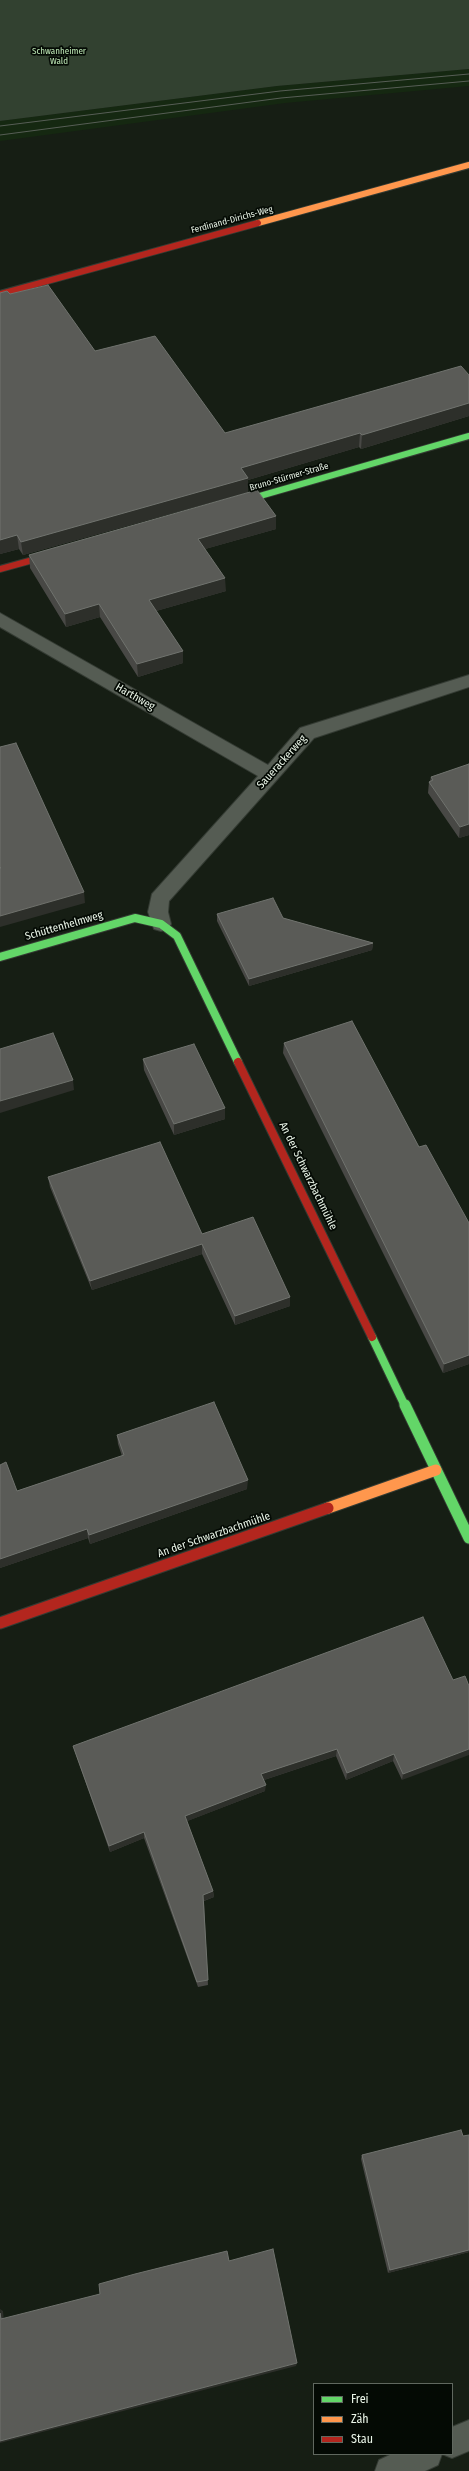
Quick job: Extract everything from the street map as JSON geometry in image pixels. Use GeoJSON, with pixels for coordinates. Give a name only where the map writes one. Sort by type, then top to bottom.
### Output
{"type":"FeatureCollection","features":[{"type":"Feature","properties":{"kind":"street","name":"Ferdinand-Dirichs-Weg"},"geometry":{"type":"LineString","coordinates":[[0,294],[469,165]]}},
{"type":"Feature","properties":{"kind":"street","name":"Bruno-Stürmer-Straße"},"geometry":{"type":"LineString","coordinates":[[223,506],[469,436]]}},
{"type":"Feature","properties":{"kind":"street"},"geometry":{"type":"LineString","coordinates":[[0,570],[69,550]]}},
{"type":"Feature","properties":{"kind":"street","name":"Harthweg"},"geometry":{"type":"LineString","coordinates":[[0,620],[270,775]]}},
{"type":"Feature","properties":{"kind":"street","name":"Sauerackerweg"},"geometry":{"type":"LineString","coordinates":[[161,924],[158,912],[159,899],[307,733],[469,682]]}},
{"type":"Feature","properties":{"kind":"street","name":"An der Schwarzbachmühle"},"geometry":{"type":"LineString","coordinates":[[136,918],[161,924],[177,936],[188,953],[469,1538]]}},
{"type":"Feature","properties":{"kind":"street","name":"Schüttenhelmweg"},"geometry":{"type":"LineString","coordinates":[[0,957],[136,918]]}},
{"type":"Feature","properties":{"kind":"street","name":"An der Schwarzbachmühle"},"geometry":{"type":"LineString","coordinates":[[0,1624],[436,1470]]}},
{"type":"Feature","properties":{"kind":"street"},"geometry":{"type":"LineString","coordinates":[[453,2443],[469,2435]]}},
{"type":"Feature","properties":{"kind":"street"},"geometry":{"type":"LineString","coordinates":[[390,2471],[425,2455]]}},
{"type":"Feature","properties":{"kind":"shaded area"},"geometry":{"type":"Polygon","coordinates":[[[469,69],[469,86],[285,103],[0,141],[0,121],[277,86],[469,69]]]}},
{"type":"Feature","properties":{"kind":"green space","name":"Schwanheimer Wald"},"geometry":{"type":"Polygon","coordinates":[[[0,0],[469,0],[469,69],[277,86],[0,121],[0,0]]]}},
{"type":"Feature","properties":{"kind":"building"},"geometry":{"type":"Polygon","coordinates":[[[48,285],[95,351],[155,336],[225,433],[461,366],[469,375],[469,403],[362,435],[360,433],[241,468],[248,478],[21,542],[17,535],[0,540],[0,293],[7,291],[10,294],[48,285]]]}},
{"type":"Feature","properties":{"kind":"building"},"geometry":{"type":"Polygon","coordinates":[[[257,490],[276,516],[198,539],[225,578],[149,600],[183,651],[137,664],[99,604],[65,614],[29,555],[257,490]]]}},
{"type":"Feature","properties":{"kind":"building"},"geometry":{"type":"Polygon","coordinates":[[[16,743],[84,892],[0,916],[0,747],[16,743]]]}},
{"type":"Feature","properties":{"kind":"building"},"geometry":{"type":"Polygon","coordinates":[[[469,764],[469,824],[460,827],[429,782],[433,780],[431,777],[469,764]]]}},
{"type":"Feature","properties":{"kind":"building"},"geometry":{"type":"Polygon","coordinates":[[[273,898],[283,918],[373,943],[249,979],[217,914],[273,898]]]}},
{"type":"Feature","properties":{"kind":"building"},"geometry":{"type":"Polygon","coordinates":[[[352,1021],[419,1147],[426,1145],[469,1223],[469,1355],[444,1364],[284,1043],[352,1021]]]}},
{"type":"Feature","properties":{"kind":"building"},"geometry":{"type":"Polygon","coordinates":[[[53,1033],[73,1080],[0,1101],[0,1049],[53,1033]]]}},
{"type":"Feature","properties":{"kind":"building"},"geometry":{"type":"Polygon","coordinates":[[[194,1044],[225,1108],[174,1124],[143,1059],[194,1044]]]}},
{"type":"Feature","properties":{"kind":"building"},"geometry":{"type":"Polygon","coordinates":[[[160,1142],[202,1234],[253,1217],[290,1297],[235,1316],[202,1244],[90,1281],[48,1177],[160,1142]]]}},
{"type":"Feature","properties":{"kind":"building"},"geometry":{"type":"Polygon","coordinates":[[[214,1402],[248,1480],[89,1535],[87,1529],[0,1559],[0,1465],[6,1462],[17,1491],[124,1455],[117,1435],[214,1402]]]}},
{"type":"Feature","properties":{"kind":"building"},"geometry":{"type":"Polygon","coordinates":[[[423,1617],[453,1680],[465,1676],[469,1686],[469,1749],[403,1774],[394,1754],[347,1773],[337,1749],[261,1774],[266,1785],[185,1816],[213,1891],[203,1895],[208,1980],[197,1982],[144,1832],[109,1846],[73,1746],[423,1617]]]}},
{"type":"Feature","properties":{"kind":"building"},"geometry":{"type":"Polygon","coordinates":[[[461,2130],[463,2136],[469,2135],[469,2250],[390,2270],[362,2155],[461,2130]]]}},
{"type":"Feature","properties":{"kind":"building"},"geometry":{"type":"Polygon","coordinates":[[[273,2249],[297,2363],[0,2441],[0,2313],[1,2319],[100,2294],[99,2284],[227,2251],[229,2261],[273,2249]]]}},
{"type":"Feature","properties":{"kind":"tram line"},"geometry":{"type":"LineString","coordinates":[[0,126],[280,91],[469,74]]}},
{"type":"Feature","properties":{"kind":"tram line"},"geometry":{"type":"LineString","coordinates":[[0,135],[281,98],[469,81]]}},
{"type":"Feature","properties":{"kind":"traffic: fast"},"geometry":{"type":"LineString","coordinates":[[232,504],[469,436]]}},
{"type":"Feature","properties":{"kind":"traffic: fast"},"geometry":{"type":"LineString","coordinates":[[0,957],[135,918],[161,924],[177,936],[238,1062]]}},
{"type":"Feature","properties":{"kind":"traffic: fast"},"geometry":{"type":"LineString","coordinates":[[372,1337],[469,1538]]}},
{"type":"Feature","properties":{"kind":"traffic: slow"},"geometry":{"type":"LineString","coordinates":[[258,223],[469,165]]}},
{"type":"Feature","properties":{"kind":"traffic: slow"},"geometry":{"type":"LineString","coordinates":[[328,1508],[436,1470]]}},
{"type":"Feature","properties":{"kind":"traffic: jam"},"geometry":{"type":"LineString","coordinates":[[0,294],[258,223]]}},
{"type":"Feature","properties":{"kind":"traffic: jam"},"geometry":{"type":"LineString","coordinates":[[0,569],[58,553]]}},
{"type":"Feature","properties":{"kind":"traffic: jam"},"geometry":{"type":"LineString","coordinates":[[238,1062],[372,1337]]}},
{"type":"Feature","properties":{"kind":"traffic: jam"},"geometry":{"type":"LineString","coordinates":[[0,1623],[328,1508]]}}]}
